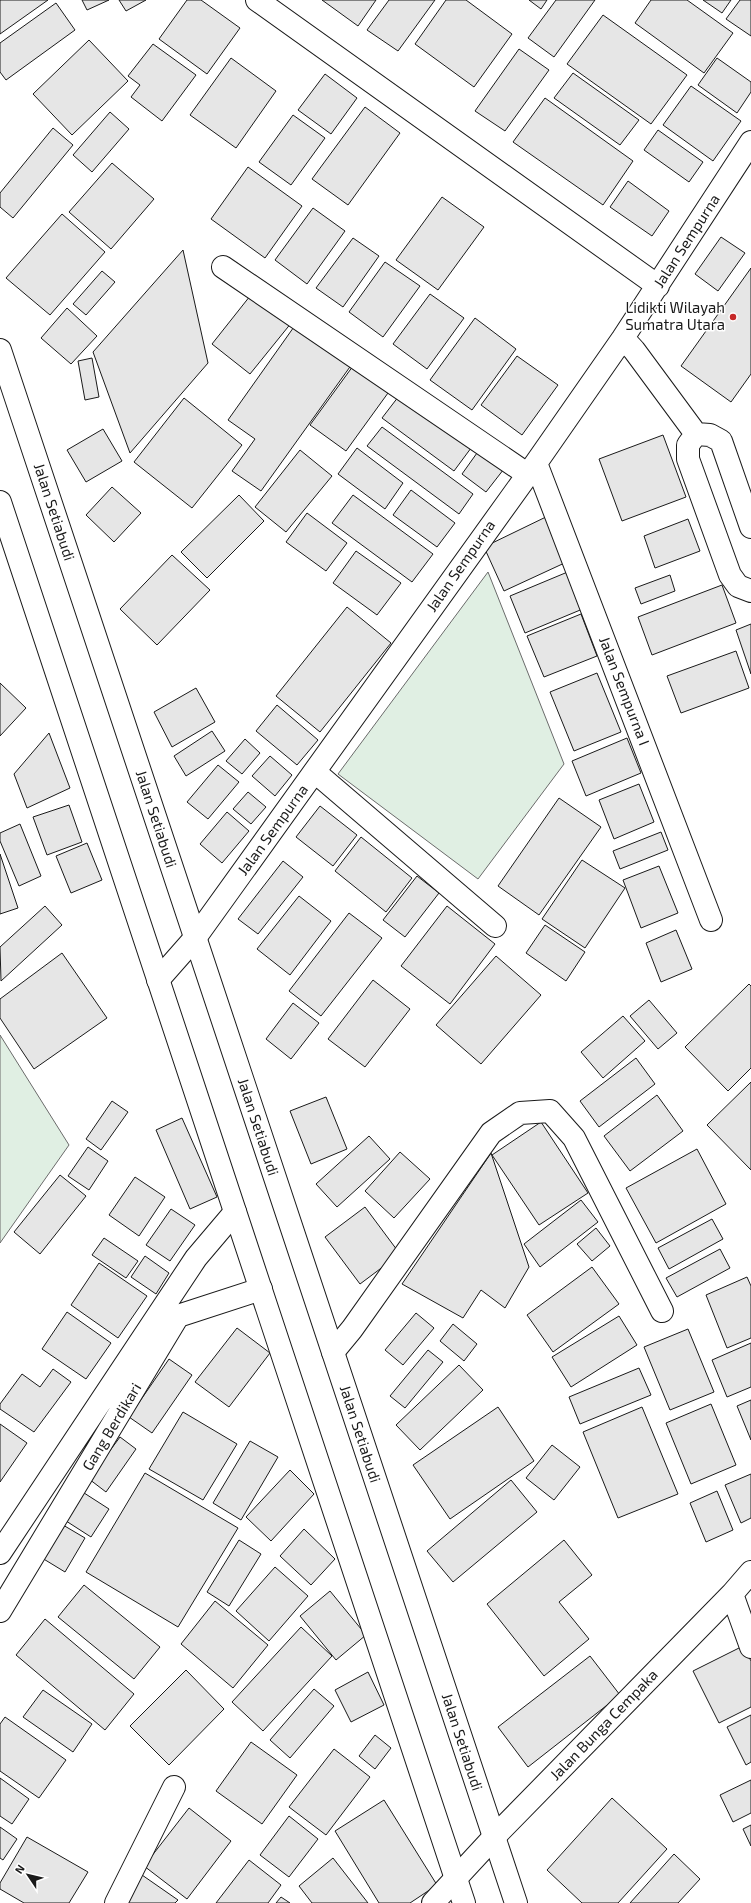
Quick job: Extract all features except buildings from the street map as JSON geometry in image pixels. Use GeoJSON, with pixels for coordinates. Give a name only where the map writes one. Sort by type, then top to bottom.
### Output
{"type":"FeatureCollection","features":[{"type":"Feature","properties":{"kind":"street"},"geometry":{"type":"LineString","coordinates":[[257,0],[658,286]]}},
{"type":"Feature","properties":{"kind":"street","name":"Jalan Sempurna"},"geometry":{"type":"LineString","coordinates":[[158,980],[195,938],[532,468],[658,286],[751,142]]}},
{"type":"Feature","properties":{"kind":"street"},"geometry":{"type":"LineString","coordinates":[[223,267],[532,468]]}},
{"type":"Feature","properties":{"kind":"street"},"geometry":{"type":"LineString","coordinates":[[623,338],[634,350],[696,434],[710,435],[721,441],[751,527]]}},
{"type":"Feature","properties":{"kind":"street","name":"Jalan Setiabudi"},"geometry":{"type":"LineString","coordinates":[[0,350],[516,1903]]}},
{"type":"Feature","properties":{"kind":"street"},"geometry":{"type":"LineString","coordinates":[[696,434],[688,445],[688,459],[730,575],[738,586],[751,591]]}},
{"type":"Feature","properties":{"kind":"street","name":"Jalan Sempurna I"},"geometry":{"type":"LineString","coordinates":[[532,468],[711,920]]}},
{"type":"Feature","properties":{"kind":"street"},"geometry":{"type":"LineString","coordinates":[[0,502],[464,1903]]}},
{"type":"Feature","properties":{"kind":"street"},"geometry":{"type":"LineString","coordinates":[[315,772],[495,926]]}},
{"type":"Feature","properties":{"kind":"street"},"geometry":{"type":"LineString","coordinates":[[333,1352],[352,1329],[491,1133],[520,1113],[550,1111],[574,1138],[662,1311]]}},
{"type":"Feature","properties":{"kind":"street"},"geometry":{"type":"LineString","coordinates":[[0,1553],[196,1258],[235,1212]]}},
{"type":"Feature","properties":{"kind":"street","name":"Gang Berdikari"},"geometry":{"type":"LineString","coordinates":[[0,1611],[178,1316],[261,1289]]}},
{"type":"Feature","properties":{"kind":"street","name":"Jalan Bunga Cempaka"},"geometry":{"type":"LineString","coordinates":[[433,1903],[494,1837],[732,1594],[751,1572]]}},
{"type":"Feature","properties":{"kind":"street"},"geometry":{"type":"LineString","coordinates":[[732,1594],[751,1646]]}},
{"type":"Feature","properties":{"kind":"street"},"geometry":{"type":"LineString","coordinates":[[116,1903],[174,1788]]}},
{"type":"Feature","properties":{"kind":"green space"},"geometry":{"type":"Polygon","coordinates":[[[488,572],[564,764],[478,879],[338,774],[488,572]]]}},
{"type":"Feature","properties":{"kind":"green space"},"geometry":{"type":"Polygon","coordinates":[[[0,1035],[69,1145],[0,1243],[0,1035]]]}},
{"type":"Feature","properties":{"kind":"place","name":"Lidikti Wilayah Sumatra Utara"},"geometry":{"type":"Point","coordinates":[733,317]}}]}
